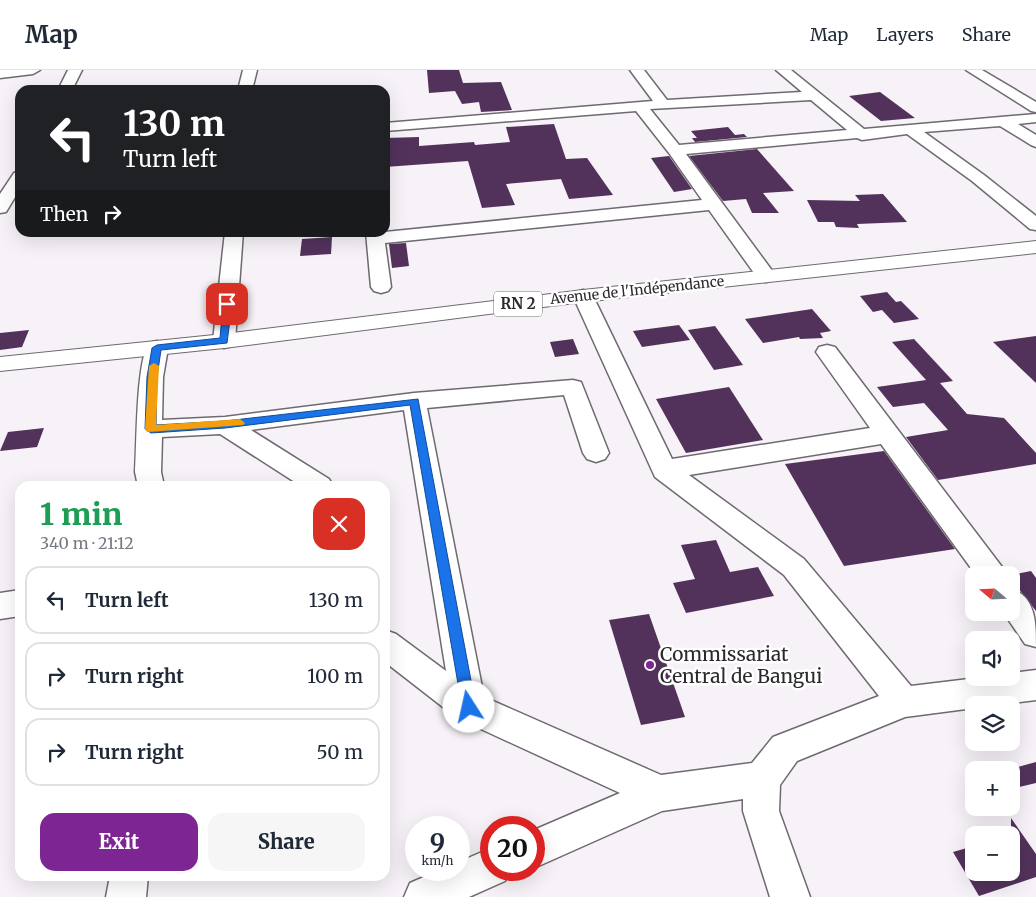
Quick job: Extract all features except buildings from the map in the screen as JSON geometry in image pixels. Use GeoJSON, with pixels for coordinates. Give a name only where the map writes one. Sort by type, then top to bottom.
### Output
{"type":"FeatureCollection","features":[{"type":"Feature","properties":{"kind":"main road","name":"Avenue de l'Indépendance"},"geometry":{"type":"LineString","coordinates":[[0,364],[157,348],[583,296],[1036,247]]}},
{"type":"Feature","properties":{"kind":"street"},"geometry":{"type":"LineString","coordinates":[[0,74],[33,70]]}},
{"type":"Feature","properties":{"kind":"street"},"geometry":{"type":"LineString","coordinates":[[68,85],[75,70]]}},
{"type":"Feature","properties":{"kind":"street"},"geometry":{"type":"LineString","coordinates":[[246,85],[250,70]]}},
{"type":"Feature","properties":{"kind":"street"},"geometry":{"type":"LineString","coordinates":[[637,70],[663,104]]}},
{"type":"Feature","properties":{"kind":"street"},"geometry":{"type":"LineString","coordinates":[[783,70],[862,134]]}},
{"type":"Feature","properties":{"kind":"street"},"geometry":{"type":"LineString","coordinates":[[973,70],[1036,108]]}},
{"type":"Feature","properties":{"kind":"street"},"geometry":{"type":"LineString","coordinates":[[390,127],[641,108],[663,104],[814,96]]}},
{"type":"Feature","properties":{"kind":"street"},"geometry":{"type":"LineString","coordinates":[[641,108],[675,150],[766,276]]}},
{"type":"Feature","properties":{"kind":"street"},"geometry":{"type":"LineString","coordinates":[[675,150],[1036,118]]}},
{"type":"Feature","properties":{"kind":"street"},"geometry":{"type":"LineString","coordinates":[[1003,121],[1036,142]]}},
{"type":"Feature","properties":{"kind":"street"},"geometry":{"type":"LineString","coordinates":[[911,130],[978,178],[1036,224]]}},
{"type":"Feature","properties":{"kind":"street"},"geometry":{"type":"LineString","coordinates":[[0,208],[15,184]]}},
{"type":"Feature","properties":{"kind":"street"},"geometry":{"type":"LineString","coordinates":[[390,234],[713,204]]}},
{"type":"Feature","properties":{"kind":"street"},"geometry":{"type":"LineString","coordinates":[[224,340],[234,237]]}},
{"type":"Feature","properties":{"kind":"street"},"geometry":{"type":"LineString","coordinates":[[376,237],[382,287]]}},
{"type":"Feature","properties":{"kind":"street"},"geometry":{"type":"LineString","coordinates":[[583,296],[664,470],[794,567],[904,702]]}},
{"type":"Feature","properties":{"kind":"street"},"geometry":{"type":"LineString","coordinates":[[150,481],[148,472],[152,377],[157,348]]}},
{"type":"Feature","properties":{"kind":"street"},"geometry":{"type":"LineString","coordinates":[[826,352],[985,566]]}},
{"type":"Feature","properties":{"kind":"street"},"geometry":{"type":"LineString","coordinates":[[151,429],[225,425],[414,401],[573,387],[596,453]]}},
{"type":"Feature","properties":{"kind":"street"},"geometry":{"type":"LineString","coordinates":[[414,401],[469,707]]}},
{"type":"Feature","properties":{"kind":"street"},"geometry":{"type":"LineString","coordinates":[[225,425],[312,481]]}},
{"type":"Feature","properties":{"kind":"street"},"geometry":{"type":"LineString","coordinates":[[664,470],[888,434]]}},
{"type":"Feature","properties":{"kind":"street"},"geometry":{"type":"LineString","coordinates":[[0,606],[15,604]]}},
{"type":"Feature","properties":{"kind":"street"},"geometry":{"type":"LineString","coordinates":[[1020,612],[1036,634]]}},
{"type":"Feature","properties":{"kind":"street"},"geometry":{"type":"LineString","coordinates":[[390,648],[469,707],[661,793]]}},
{"type":"Feature","properties":{"kind":"street"},"geometry":{"type":"LineString","coordinates":[[790,897],[761,811],[762,779],[785,749],[904,702],[1036,685]]}},
{"type":"Feature","properties":{"kind":"street"},"geometry":{"type":"LineString","coordinates":[[545,844],[661,793],[762,779]]}},
{"type":"Feature","properties":{"kind":"street"},"geometry":{"type":"LineString","coordinates":[[424,897],[480,872]]}},
{"type":"Feature","properties":{"kind":"street"},"geometry":{"type":"LineString","coordinates":[[126,897],[128,881]]}},
{"type":"Feature","properties":{"kind":"slow traffic"},"geometry":{"type":"LineString","coordinates":[[154,366],[151,429],[240,423]]}},
{"type":"Feature","properties":{"kind":"place","name":"Commissariat Central de Bangui"},"geometry":{"type":"Point","coordinates":[650,665]}},
{"type":"Feature","properties":{"kind":"route"},"geometry":{"type":"LineString","coordinates":[[227,304],[224,340],[157,348],[152,377],[151,429],[225,425],[414,401],[469,707]]}}]}
